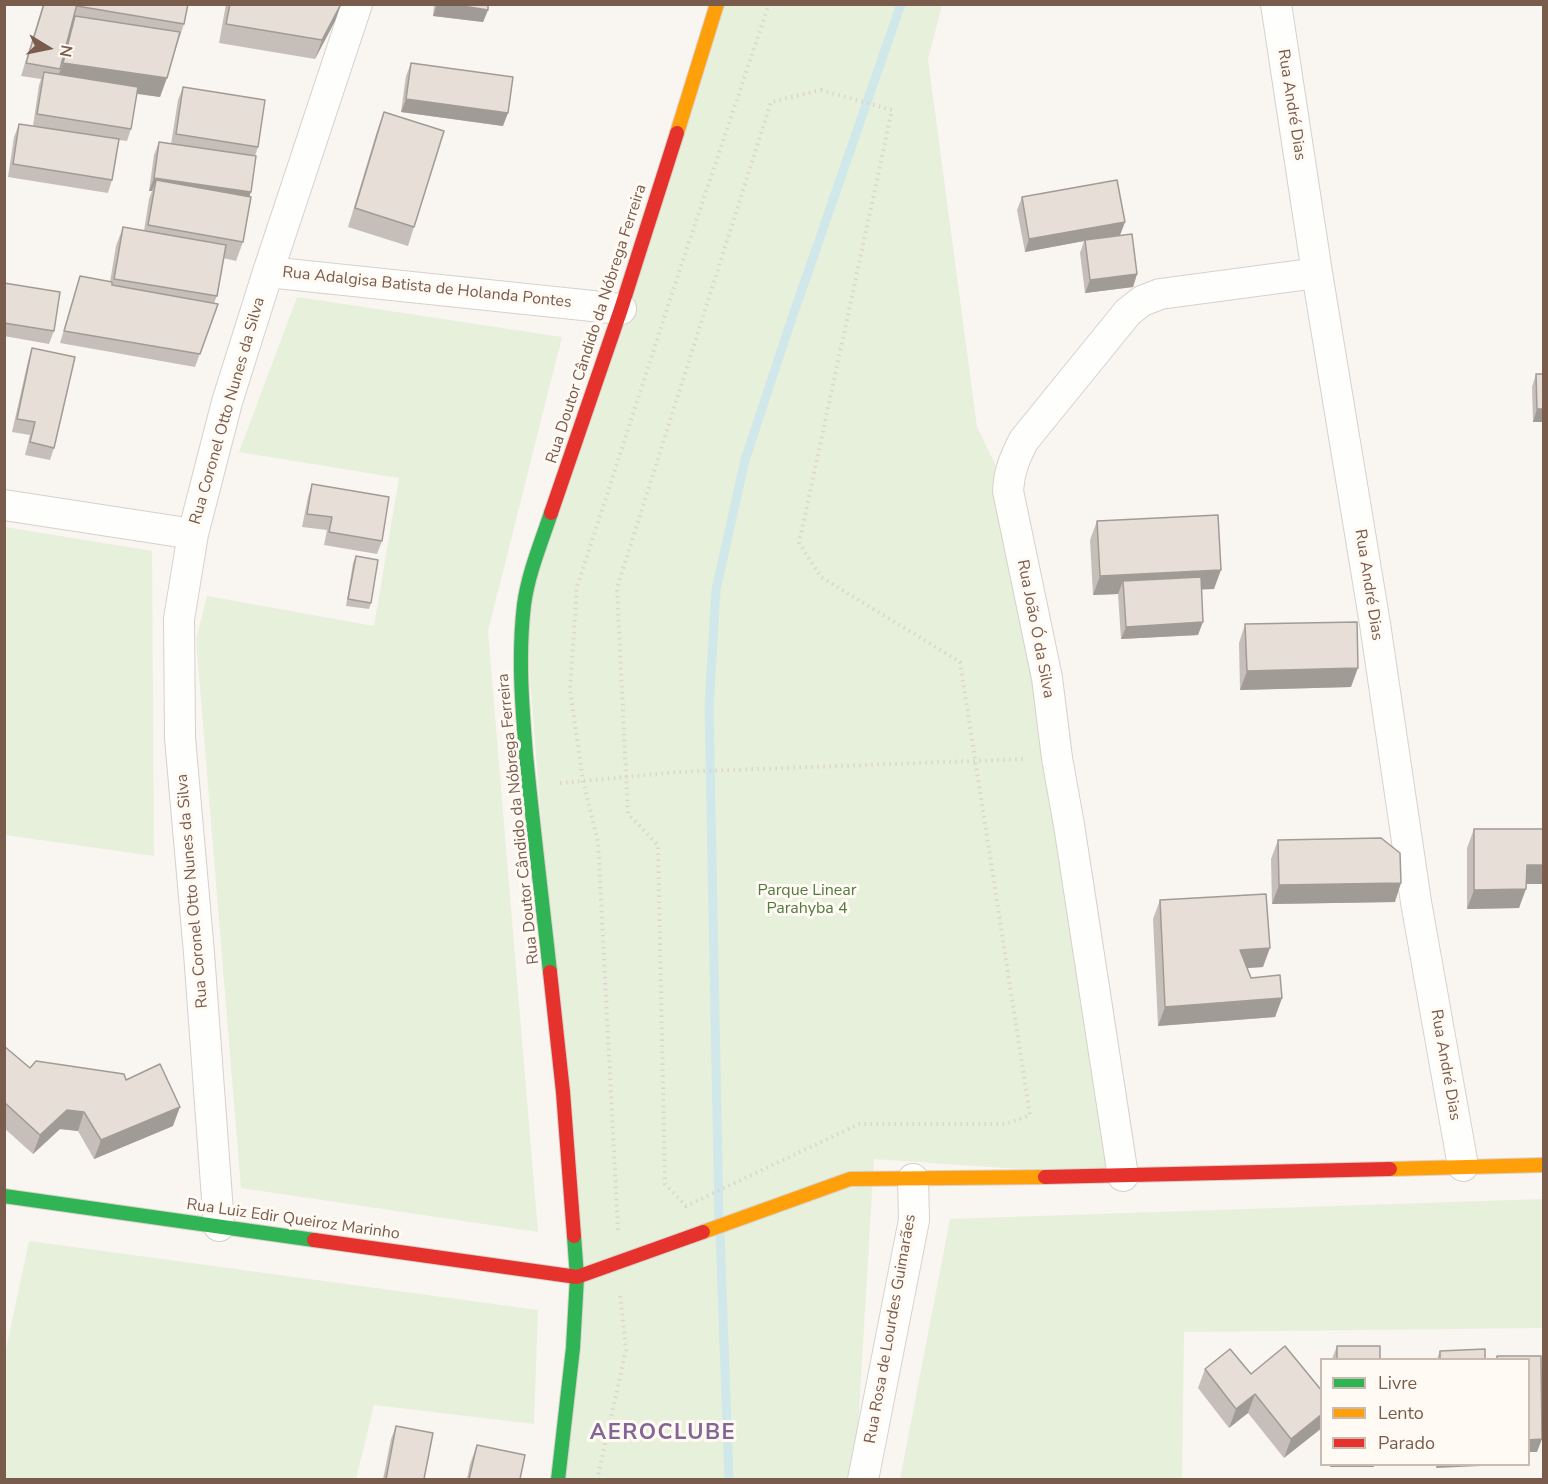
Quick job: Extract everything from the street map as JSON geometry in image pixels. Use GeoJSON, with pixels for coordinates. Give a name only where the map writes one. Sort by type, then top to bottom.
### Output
{"type":"FeatureCollection","features":[{"type":"Feature","properties":{"kind":"street","name":"Rua Coronel Otto Nunes da Silva"},"geometry":{"type":"LineString","coordinates":[[219,1226],[199,953],[180,738],[179,619],[193,534],[227,402],[357,4]]}},
{"type":"Feature","properties":{"kind":"street","name":"Rua Doutor Cândido da Nóbrega Ferreira"},"geometry":{"type":"LineString","coordinates":[[558,1479],[573,1348],[577,1277],[563,1092],[520,690],[520,634],[524,602],[534,562],[621,309],[717,4]]}},
{"type":"Feature","properties":{"kind":"street","name":"Rua André Dias"},"geometry":{"type":"LineString","coordinates":[[1276,4],[1317,273],[1375,624],[1416,902],[1463,1166]]}},
{"type":"Feature","properties":{"kind":"street","name":"Rua Adalgisa Batista de Holanda Pontes"},"geometry":{"type":"LineString","coordinates":[[268,272],[621,309]]}},
{"type":"Feature","properties":{"kind":"street","name":"Rua João Ó da Silva"},"geometry":{"type":"LineString","coordinates":[[1124,1176],[1057,758],[1047,678],[1008,491],[1008,478],[1013,461],[1024,441],[1128,312],[1142,300],[1160,294],[1317,273]]}},
{"type":"Feature","properties":{"kind":"street"},"geometry":{"type":"LineString","coordinates":[[4,505],[193,534]]}},
{"type":"Feature","properties":{"kind":"street"},"geometry":{"type":"LineString","coordinates":[[577,1277],[850,1179],[1124,1176],[1544,1165]]}},
{"type":"Feature","properties":{"kind":"street","name":"Rua Rosa de Lourdes Guimarães"},"geometry":{"type":"LineString","coordinates":[[863,1479],[914,1220],[913,1179]]}},
{"type":"Feature","properties":{"kind":"street","name":"Rua Luiz Edir Queiroz Marinho"},"geometry":{"type":"LineString","coordinates":[[4,1196],[577,1277]]}},
{"type":"Feature","properties":{"kind":"path"},"geometry":{"type":"LineString","coordinates":[[597,1479],[626,1350],[619,1291],[618,1213],[598,842],[583,781],[570,690],[577,587],[769,4]]}},
{"type":"Feature","properties":{"kind":"path"},"geometry":{"type":"LineString","coordinates":[[705,1197],[686,1206],[665,1184],[658,845],[628,814],[617,588],[771,102],[821,90],[892,110],[799,543],[821,577],[960,662],[1030,1115],[1006,1124],[859,1124],[732,1184]]}},
{"type":"Feature","properties":{"kind":"path"},"geometry":{"type":"LineString","coordinates":[[529,785],[679,772],[1057,758]]}},
{"type":"Feature","properties":{"kind":"green space","name":"Parque Linear Parahyba 4"},"geometry":{"type":"Polygon","coordinates":[[[717,5],[942,5],[928,59],[977,427],[1008,491],[1123,1176],[874,1159],[855,1479],[554,1479],[577,1277],[524,602],[717,5]]]}},
{"type":"Feature","properties":{"kind":"green space"},"geometry":{"type":"Polygon","coordinates":[[[297,297],[562,337],[488,631],[538,1232],[241,1188],[196,639],[207,596],[374,626],[399,478],[239,452],[297,297]]]}},
{"type":"Feature","properties":{"kind":"green space"},"geometry":{"type":"Polygon","coordinates":[[[5,527],[152,551],[154,856],[5,835],[5,527]]]}},
{"type":"Feature","properties":{"kind":"green space"},"geometry":{"type":"Polygon","coordinates":[[[1543,1199],[1543,1328],[1184,1332],[1182,1479],[900,1479],[950,1219],[1543,1199]]]}},
{"type":"Feature","properties":{"kind":"green space"},"geometry":{"type":"Polygon","coordinates":[[[29,1241],[538,1310],[534,1424],[374,1405],[356,1479],[5,1479],[5,1354],[29,1241]]]}},
{"type":"Feature","properties":{"kind":"building"},"geometry":{"type":"Polygon","coordinates":[[[44,4],[77,4],[60,69],[26,63],[44,4]]]}},
{"type":"Feature","properties":{"kind":"building"},"geometry":{"type":"Polygon","coordinates":[[[78,4],[188,4],[184,24],[77,6],[78,4]]]}},
{"type":"Feature","properties":{"kind":"building"},"geometry":{"type":"Polygon","coordinates":[[[230,4],[341,4],[322,40],[226,24],[230,4]]]}},
{"type":"Feature","properties":{"kind":"building"},"geometry":{"type":"Polygon","coordinates":[[[450,4],[488,4],[488,10],[450,4]]]}},
{"type":"Feature","properties":{"kind":"building"},"geometry":{"type":"Polygon","coordinates":[[[75,16],[180,32],[167,78],[63,63],[75,16]]]}},
{"type":"Feature","properties":{"kind":"building"},"geometry":{"type":"Polygon","coordinates":[[[411,63],[513,77],[508,113],[406,99],[411,63]]]}},
{"type":"Feature","properties":{"kind":"building"},"geometry":{"type":"Polygon","coordinates":[[[44,72],[138,87],[131,129],[37,114],[44,72]]]}},
{"type":"Feature","properties":{"kind":"building"},"geometry":{"type":"Polygon","coordinates":[[[183,87],[265,100],[258,147],[176,134],[183,87]]]}},
{"type":"Feature","properties":{"kind":"building"},"geometry":{"type":"Polygon","coordinates":[[[384,112],[444,131],[414,227],[355,208],[384,112]]]}},
{"type":"Feature","properties":{"kind":"building"},"geometry":{"type":"Polygon","coordinates":[[[19,124],[119,139],[112,180],[13,164],[19,124]]]}},
{"type":"Feature","properties":{"kind":"building"},"geometry":{"type":"Polygon","coordinates":[[[159,142],[256,156],[251,192],[154,178],[159,142]]]}},
{"type":"Feature","properties":{"kind":"building"},"geometry":{"type":"Polygon","coordinates":[[[156,180],[251,197],[243,242],[148,225],[156,180]]]}},
{"type":"Feature","properties":{"kind":"building"},"geometry":{"type":"Polygon","coordinates":[[[1117,180],[1125,222],[1029,239],[1022,197],[1117,180]]]}},
{"type":"Feature","properties":{"kind":"building"},"geometry":{"type":"Polygon","coordinates":[[[123,227],[226,245],[217,296],[114,279],[123,227]]]}},
{"type":"Feature","properties":{"kind":"building"},"geometry":{"type":"Polygon","coordinates":[[[1132,234],[1137,274],[1090,280],[1085,240],[1132,234]]]}},
{"type":"Feature","properties":{"kind":"building"},"geometry":{"type":"Polygon","coordinates":[[[80,276],[112,282],[112,285],[218,304],[200,354],[64,331],[80,276]]]}},
{"type":"Feature","properties":{"kind":"building"},"geometry":{"type":"Polygon","coordinates":[[[4,283],[60,292],[54,331],[4,323],[4,283]]]}},
{"type":"Feature","properties":{"kind":"building"},"geometry":{"type":"Polygon","coordinates":[[[32,348],[75,357],[54,448],[30,442],[35,422],[17,419],[32,348]]]}},
{"type":"Feature","properties":{"kind":"building"},"geometry":{"type":"Polygon","coordinates":[[[1536,374],[1544,374],[1544,409],[1537,409],[1536,374]]]}},
{"type":"Feature","properties":{"kind":"building"},"geometry":{"type":"Polygon","coordinates":[[[312,484],[389,497],[382,541],[329,532],[332,517],[307,514],[312,484]]]}},
{"type":"Feature","properties":{"kind":"building"},"geometry":{"type":"Polygon","coordinates":[[[1218,515],[1221,570],[1100,576],[1097,521],[1218,515]]]}},
{"type":"Feature","properties":{"kind":"building"},"geometry":{"type":"Polygon","coordinates":[[[356,556],[378,560],[371,603],[348,599],[356,556]]]}},
{"type":"Feature","properties":{"kind":"building"},"geometry":{"type":"Polygon","coordinates":[[[1201,577],[1203,622],[1126,627],[1123,581],[1201,577]]]}},
{"type":"Feature","properties":{"kind":"building"},"geometry":{"type":"Polygon","coordinates":[[[1357,622],[1358,668],[1247,671],[1245,624],[1357,622]]]}},
{"type":"Feature","properties":{"kind":"building"},"geometry":{"type":"Polygon","coordinates":[[[1474,829],[1544,829],[1544,865],[1527,865],[1526,889],[1474,890],[1474,829]]]}},
{"type":"Feature","properties":{"kind":"building"},"geometry":{"type":"Polygon","coordinates":[[[1381,838],[1400,853],[1401,883],[1279,885],[1278,840],[1381,838]]]}},
{"type":"Feature","properties":{"kind":"building"},"geometry":{"type":"Polygon","coordinates":[[[1266,894],[1270,948],[1240,950],[1251,978],[1280,975],[1282,998],[1165,1007],[1160,900],[1266,894]]]}},
{"type":"Feature","properties":{"kind":"building"},"geometry":{"type":"Polygon","coordinates":[[[4,1046],[30,1068],[36,1061],[124,1074],[126,1080],[160,1064],[180,1107],[101,1140],[84,1112],[67,1110],[40,1135],[4,1102],[4,1046]]]}},
{"type":"Feature","properties":{"kind":"building"},"geometry":{"type":"Polygon","coordinates":[[[1285,1346],[1320,1389],[1320,1416],[1291,1439],[1255,1394],[1236,1409],[1205,1369],[1230,1349],[1251,1374],[1285,1346]]]}},
{"type":"Feature","properties":{"kind":"building"},"geometry":{"type":"Polygon","coordinates":[[[1337,1346],[1380,1346],[1380,1358],[1337,1358],[1337,1346]]]}},
{"type":"Feature","properties":{"kind":"building"},"geometry":{"type":"Polygon","coordinates":[[[1485,1349],[1485,1358],[1440,1358],[1440,1351],[1485,1349]]]}},
{"type":"Feature","properties":{"kind":"building"},"geometry":{"type":"Polygon","coordinates":[[[1497,1356],[1541,1356],[1542,1439],[1530,1440],[1530,1358],[1497,1358],[1497,1356]]]}},
{"type":"Feature","properties":{"kind":"building"},"geometry":{"type":"Polygon","coordinates":[[[396,1426],[433,1433],[424,1479],[386,1479],[396,1426]]]}},
{"type":"Feature","properties":{"kind":"building"},"geometry":{"type":"Polygon","coordinates":[[[477,1445],[525,1455],[520,1479],[469,1479],[477,1445]]]}},
{"type":"Feature","properties":{"kind":"waterway"},"geometry":{"type":"LineString","coordinates":[[719,1219],[709,707],[716,590],[745,460],[901,4]]}},
{"type":"Feature","properties":{"kind":"waterway"},"geometry":{"type":"LineString","coordinates":[[720,1233],[729,1480]]}},
{"type":"Feature","properties":{"kind":"traffic: fast"},"geometry":{"type":"LineString","coordinates":[[550,972],[526,755],[521,661],[522,624],[528,582],[551,513]]}},
{"type":"Feature","properties":{"kind":"traffic: fast"},"geometry":{"type":"LineString","coordinates":[[4,1196],[314,1240]]}},
{"type":"Feature","properties":{"kind":"traffic: fast"},"geometry":{"type":"LineString","coordinates":[[558,1480],[573,1348],[577,1277],[574,1236]]}},
{"type":"Feature","properties":{"kind":"traffic: slow"},"geometry":{"type":"LineString","coordinates":[[677,133],[717,4]]}},
{"type":"Feature","properties":{"kind":"traffic: slow"},"geometry":{"type":"LineString","coordinates":[[1390,1169],[1544,1165]]}},
{"type":"Feature","properties":{"kind":"traffic: slow"},"geometry":{"type":"LineString","coordinates":[[703,1232],[850,1179],[1045,1177]]}},
{"type":"Feature","properties":{"kind":"traffic: jam"},"geometry":{"type":"LineString","coordinates":[[551,513],[621,309],[677,133]]}},
{"type":"Feature","properties":{"kind":"traffic: jam"},"geometry":{"type":"LineString","coordinates":[[550,972],[563,1092],[574,1236]]}},
{"type":"Feature","properties":{"kind":"traffic: jam"},"geometry":{"type":"LineString","coordinates":[[1045,1177],[1390,1169]]}},
{"type":"Feature","properties":{"kind":"traffic: jam"},"geometry":{"type":"LineString","coordinates":[[314,1240],[577,1277],[703,1232]]}},
{"type":"Feature","properties":{"kind":"district","name":"AEROCLUBE"},"geometry":{"type":"Point","coordinates":[663,1434]}}]}
